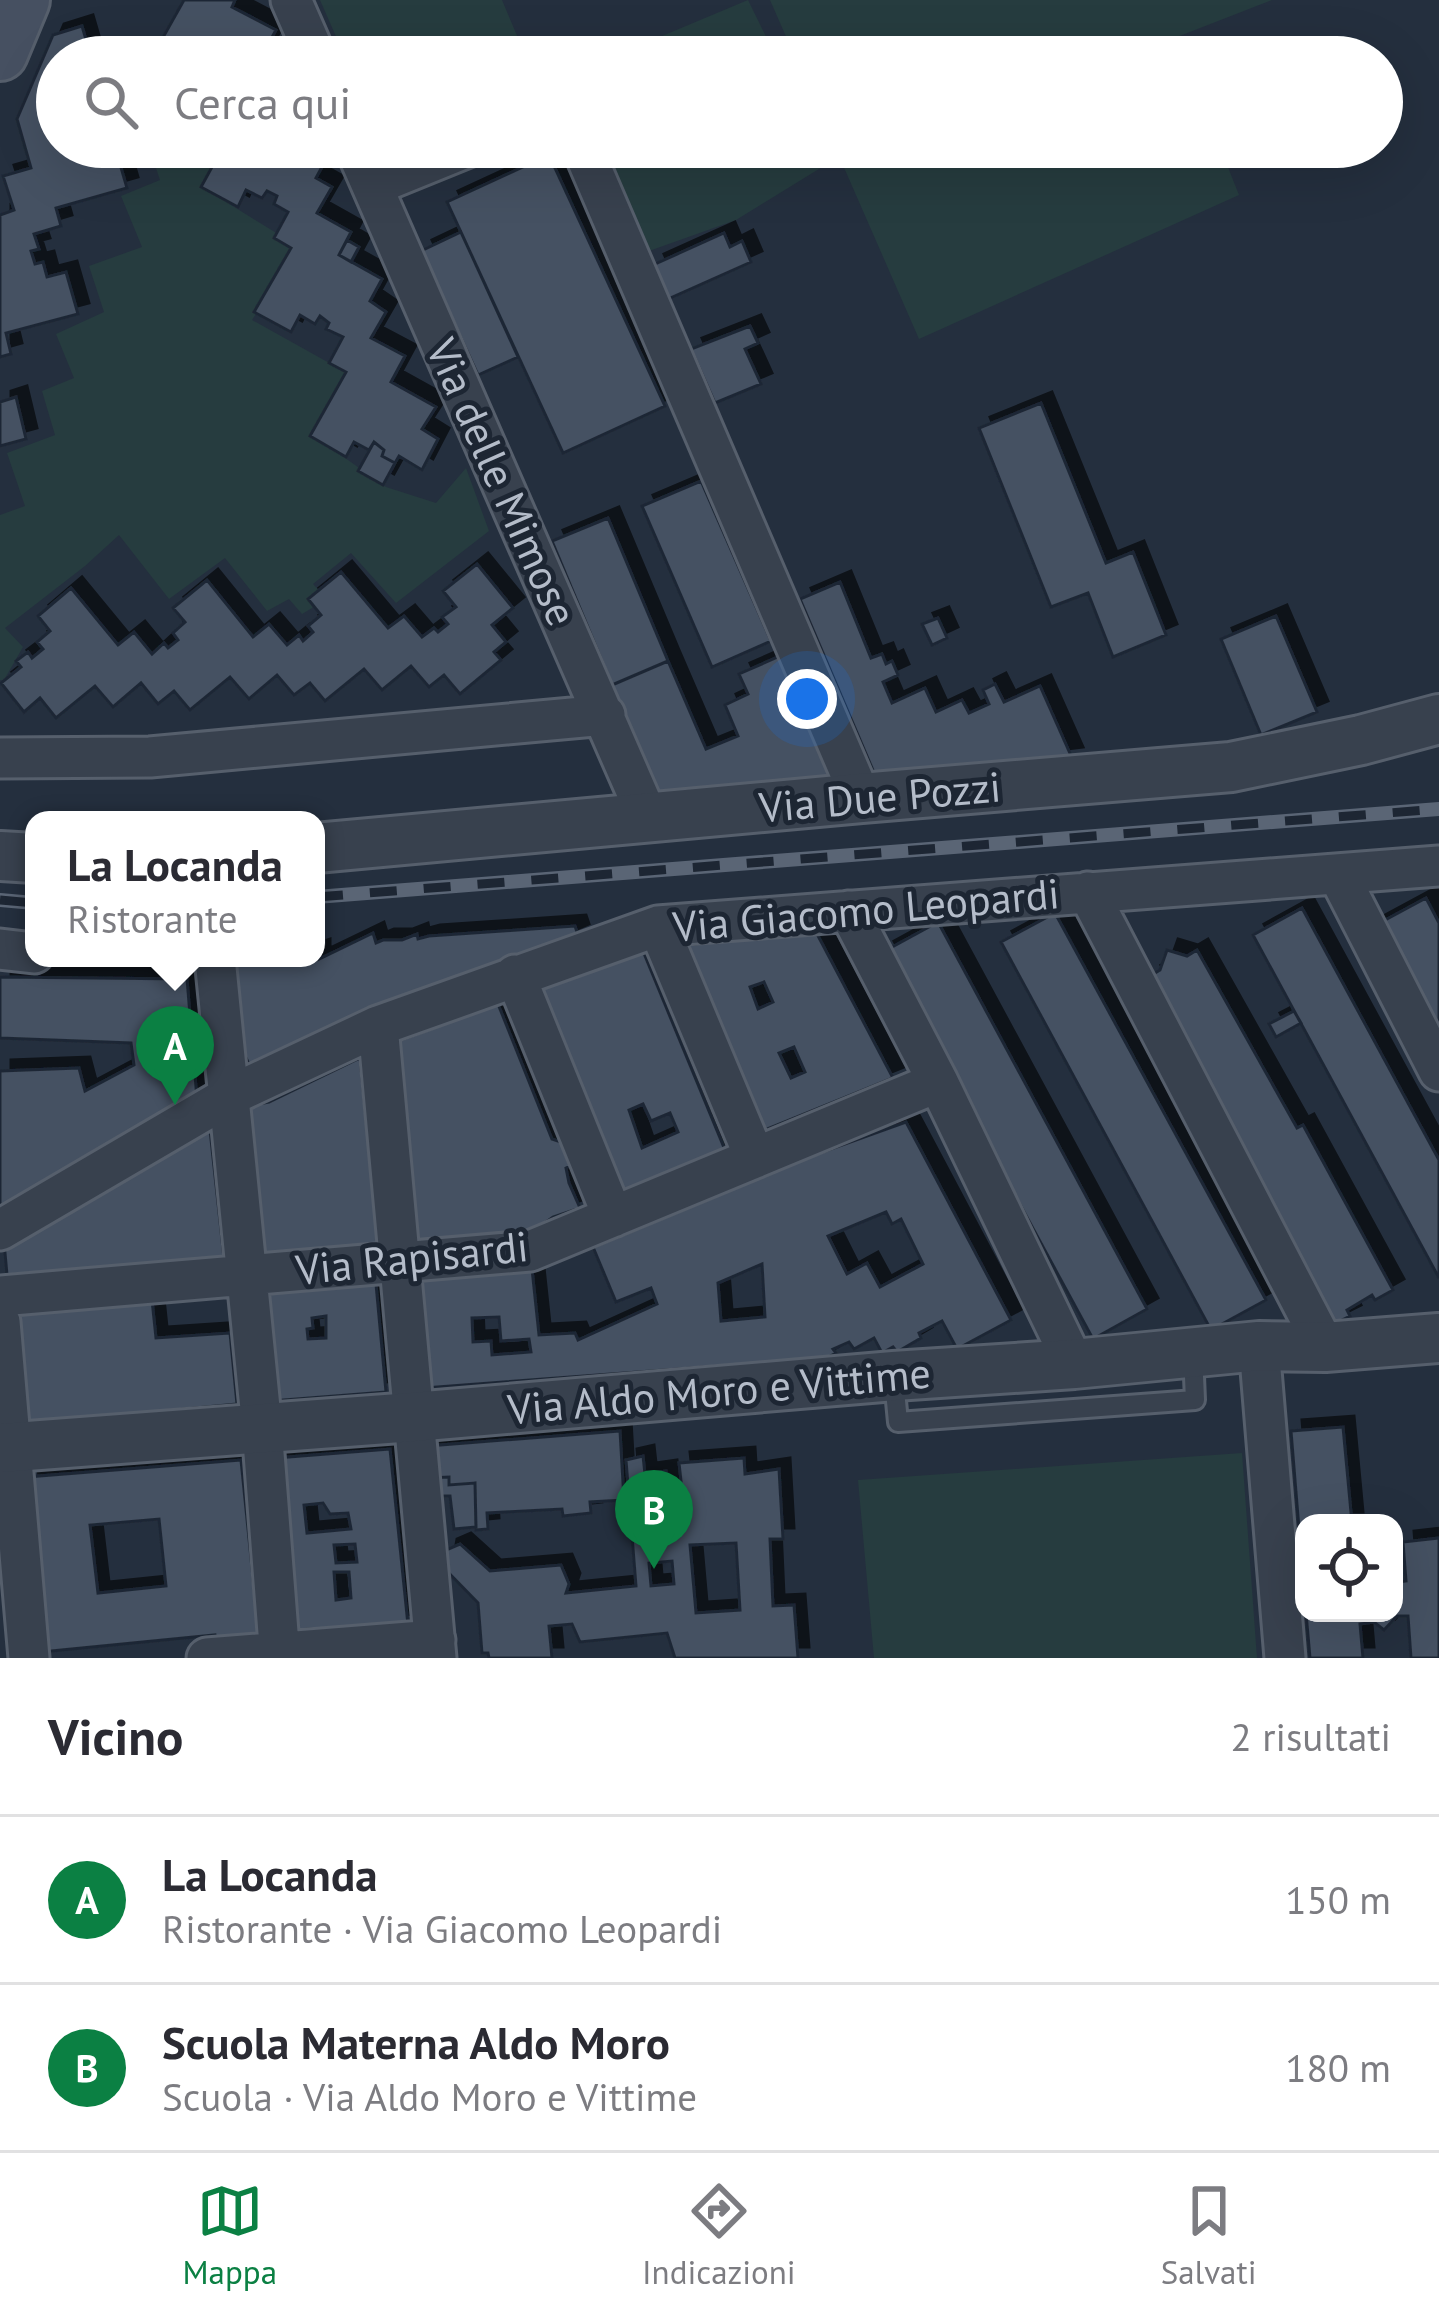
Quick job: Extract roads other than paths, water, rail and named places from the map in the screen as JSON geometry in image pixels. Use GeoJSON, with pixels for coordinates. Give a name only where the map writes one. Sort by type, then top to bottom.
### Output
{"type":"FeatureCollection","features":[{"type":"Feature","properties":{"kind":"main road"},"geometry":{"type":"LineString","coordinates":[[0,53],[22,0]]}},
{"type":"Feature","properties":{"kind":"street"},"geometry":{"type":"LineString","coordinates":[[291,0],[307,36]]}},
{"type":"Feature","properties":{"kind":"street","name":"Via delle Mimose"},"geometry":{"type":"LineString","coordinates":[[364,168],[647,818]]}},
{"type":"Feature","properties":{"kind":"street"},"geometry":{"type":"LineString","coordinates":[[372,186],[416,168]]}},
{"type":"Feature","properties":{"kind":"street"},"geometry":{"type":"LineString","coordinates":[[591,168],[861,798]]}},
{"type":"Feature","properties":{"kind":"street"},"geometry":{"type":"LineString","coordinates":[[0,758],[150,757],[605,716]]}},
{"type":"Feature","properties":{"kind":"street","name":"Via Due Pozzi"},"geometry":{"type":"LineString","coordinates":[[325,847],[1231,767],[1439,719]]}},
{"type":"Feature","properties":{"kind":"street","name":"Via Giacomo Leopardi"},"geometry":{"type":"LineString","coordinates":[[0,1230],[229,1096],[378,1026],[658,926],[1439,866]]}},
{"type":"Feature","properties":{"kind":"street"},"geometry":{"type":"LineString","coordinates":[[1338,874],[1439,1071]]}},
{"type":"Feature","properties":{"kind":"street"},"geometry":{"type":"LineString","coordinates":[[1088,892],[1325,1347]]}},
{"type":"Feature","properties":{"kind":"street"},"geometry":{"type":"LineString","coordinates":[[849,911],[938,1082],[1075,1387]]}},
{"type":"Feature","properties":{"kind":"street"},"geometry":{"type":"LineString","coordinates":[[658,926],[755,1158]]}},
{"type":"Feature","properties":{"kind":"street"},"geometry":{"type":"LineString","coordinates":[[216,967],[280,1655]]}},
{"type":"Feature","properties":{"kind":"street"},"geometry":{"type":"LineString","coordinates":[[515,975],[614,1217]]}},
{"type":"Feature","properties":{"kind":"street"},"geometry":{"type":"LineString","coordinates":[[207,1658],[435,1649],[378,1026]]}},
{"type":"Feature","properties":{"kind":"street","name":"Via Rapisardi"},"geometry":{"type":"LineString","coordinates":[[0,1296],[530,1251],[938,1082]]}},
{"type":"Feature","properties":{"kind":"street"},"geometry":{"type":"LineString","coordinates":[[0,1322],[5,1448],[29,1658]]}},
{"type":"Feature","properties":{"kind":"street","name":"Via Aldo Moro e Vittime"},"geometry":{"type":"LineString","coordinates":[[5,1448],[894,1376],[1075,1387],[1193,1353],[1439,1338]]}},
{"type":"Feature","properties":{"kind":"street"},"geometry":{"type":"LineString","coordinates":[[1259,1346],[1285,1658]]}},
{"type":"Feature","properties":{"kind":"railway"},"geometry":{"type":"LineString","coordinates":[[325,896],[1439,809]]}},
{"type":"Feature","properties":{"kind":"railway"},"geometry":{"type":"LineString","coordinates":[[0,900],[25,902]]}},
{"type":"Feature","properties":{"kind":"place","name":"La Locanda"},"geometry":{"type":"Point","coordinates":[175,1105]}},
{"type":"Feature","properties":{"kind":"place","name":"Scuola Materna Aldo Moro"},"geometry":{"type":"Point","coordinates":[654,1569]}}]}
